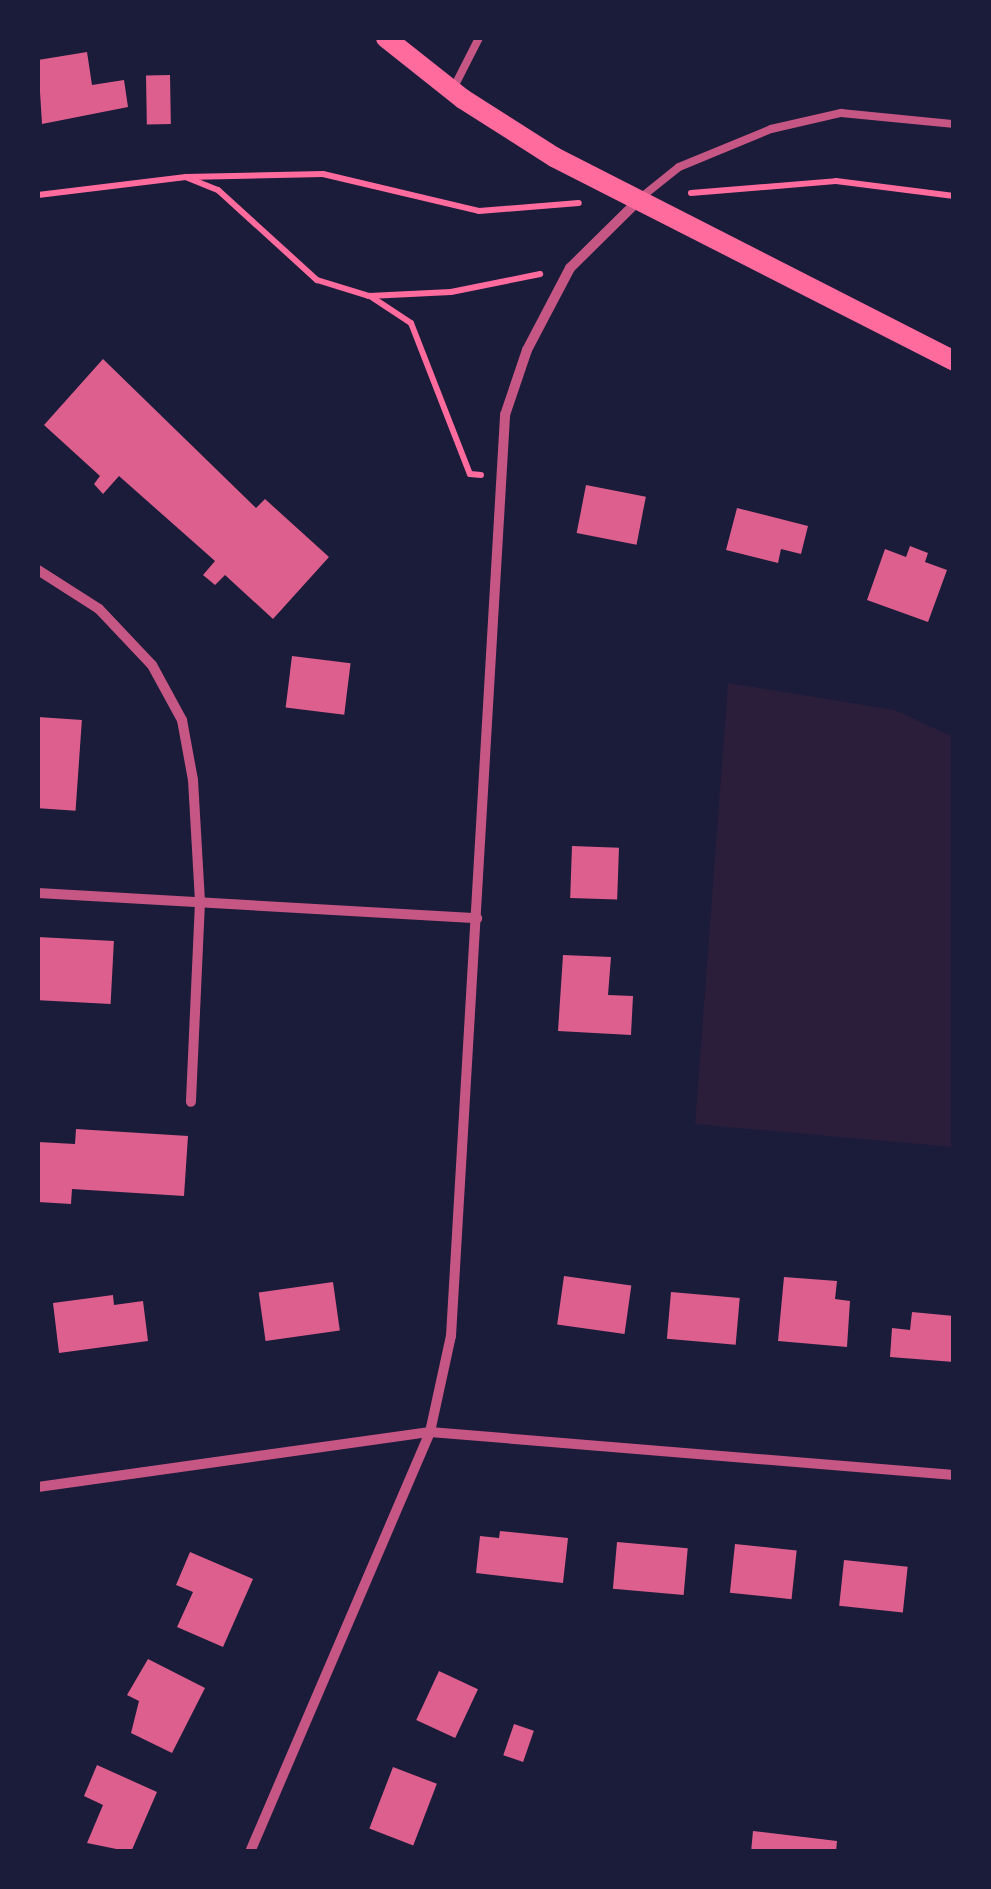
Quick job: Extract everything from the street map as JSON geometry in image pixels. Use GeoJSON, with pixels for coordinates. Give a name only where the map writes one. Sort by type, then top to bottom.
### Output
{"type":"FeatureCollection","features":[{"type":"Feature","properties":{"kind":"main road"},"geometry":{"type":"LineString","coordinates":[[386,38],[452,91],[554,157],[954,361]]}},
{"type":"Feature","properties":{"kind":"street"},"geometry":{"type":"LineString","coordinates":[[250,1852],[430,1432],[451,1336],[505,416],[527,350],[570,268],[639,200]]}},
{"type":"Feature","properties":{"kind":"street"},"geometry":{"type":"LineString","coordinates":[[38,570],[99,610],[152,665],[182,720],[194,780],[200,902],[192,1102]]}},
{"type":"Feature","properties":{"kind":"street"},"geometry":{"type":"LineString","coordinates":[[38,893],[477,918]]}},
{"type":"Feature","properties":{"kind":"street"},"geometry":{"type":"LineString","coordinates":[[38,1488],[430,1432],[954,1476]]}},
{"type":"Feature","properties":{"kind":"lane"},"geometry":{"type":"LineString","coordinates":[[452,91],[480,38]]}},
{"type":"Feature","properties":{"kind":"lane"},"geometry":{"type":"LineString","coordinates":[[639,200],[679,168],[771,129],[841,114],[954,124]]}},
{"type":"Feature","properties":{"kind":"path"},"geometry":{"type":"LineString","coordinates":[[38,195],[186,176],[323,174],[480,212]]}},
{"type":"Feature","properties":{"kind":"path"},"geometry":{"type":"LineString","coordinates":[[186,176],[218,190],[317,280],[369,296],[411,323],[470,474],[501,477]]}},
{"type":"Feature","properties":{"kind":"path"},"geometry":{"type":"LineString","coordinates":[[836,181],[954,196]]}},
{"type":"Feature","properties":{"kind":"path"},"geometry":{"type":"LineString","coordinates":[[369,296],[451,292],[570,268]]}},
{"type":"Feature","properties":{"kind":"shaded area"},"geometry":{"type":"Polygon","coordinates":[[[728,683],[895,710],[953,737],[953,1147],[695,1124],[728,683]]]}},
{"type":"Feature","properties":{"kind":"building"},"geometry":{"type":"Polygon","coordinates":[[[87,52],[92,85],[124,80],[128,107],[42,124],[38,60],[87,52]]]}},
{"type":"Feature","properties":{"kind":"building"},"geometry":{"type":"Polygon","coordinates":[[[146,75],[170,75],[171,124],[147,124],[146,75]]]}},
{"type":"Feature","properties":{"kind":"building"},"geometry":{"type":"Polygon","coordinates":[[[103,359],[256,508],[265,499],[329,557],[273,619],[225,575],[215,585],[203,575],[215,561],[119,476],[103,494],[94,484],[100,476],[44,425],[103,359]]]}},
{"type":"Feature","properties":{"kind":"building"},"geometry":{"type":"Polygon","coordinates":[[[586,485],[646,497],[637,545],[577,533],[586,485]]]}},
{"type":"Feature","properties":{"kind":"building"},"geometry":{"type":"Polygon","coordinates":[[[737,508],[808,526],[801,554],[781,549],[778,563],[726,550],[737,508]]]}},
{"type":"Feature","properties":{"kind":"building"},"geometry":{"type":"Polygon","coordinates":[[[910,546],[928,553],[925,562],[947,570],[928,622],[867,600],[885,549],[906,557],[910,546]]]}},
{"type":"Feature","properties":{"kind":"building"},"geometry":{"type":"Polygon","coordinates":[[[292,656],[351,663],[344,715],[286,708],[292,656]]]}},
{"type":"Feature","properties":{"kind":"building"},"geometry":{"type":"Polygon","coordinates":[[[38,717],[82,720],[76,811],[38,808],[38,717]]]}},
{"type":"Feature","properties":{"kind":"building"},"geometry":{"type":"Polygon","coordinates":[[[572,846],[619,848],[617,900],[570,898],[572,846]]]}},
{"type":"Feature","properties":{"kind":"building"},"geometry":{"type":"Polygon","coordinates":[[[38,937],[114,941],[111,1004],[38,1000],[38,937]]]}},
{"type":"Feature","properties":{"kind":"building"},"geometry":{"type":"Polygon","coordinates":[[[563,955],[611,957],[608,995],[633,996],[631,1035],[558,1031],[563,955]]]}},
{"type":"Feature","properties":{"kind":"building"},"geometry":{"type":"Polygon","coordinates":[[[76,1129],[188,1136],[184,1196],[72,1189],[71,1204],[38,1202],[38,1142],[75,1144],[76,1129]]]}},
{"type":"Feature","properties":{"kind":"building"},"geometry":{"type":"Polygon","coordinates":[[[564,1276],[631,1285],[625,1334],[557,1325],[564,1276]]]}},
{"type":"Feature","properties":{"kind":"building"},"geometry":{"type":"Polygon","coordinates":[[[784,1277],[837,1281],[835,1299],[850,1301],[847,1347],[778,1341],[784,1277]]]}},
{"type":"Feature","properties":{"kind":"building"},"geometry":{"type":"Polygon","coordinates":[[[333,1282],[340,1331],[266,1341],[259,1292],[333,1282]]]}},
{"type":"Feature","properties":{"kind":"building"},"geometry":{"type":"Polygon","coordinates":[[[671,1292],[740,1298],[736,1345],[667,1339],[671,1292]]]}},
{"type":"Feature","properties":{"kind":"building"},"geometry":{"type":"Polygon","coordinates":[[[113,1295],[114,1305],[143,1301],[148,1341],[59,1353],[53,1303],[113,1295]]]}},
{"type":"Feature","properties":{"kind":"building"},"geometry":{"type":"Polygon","coordinates":[[[912,1312],[954,1316],[954,1362],[890,1357],[892,1328],[910,1330],[912,1312]]]}},
{"type":"Feature","properties":{"kind":"building"},"geometry":{"type":"Polygon","coordinates":[[[500,1531],[568,1538],[563,1583],[476,1573],[480,1536],[499,1538],[500,1531]]]}},
{"type":"Feature","properties":{"kind":"building"},"geometry":{"type":"Polygon","coordinates":[[[617,1542],[688,1548],[684,1595],[613,1589],[617,1542]]]}},
{"type":"Feature","properties":{"kind":"building"},"geometry":{"type":"Polygon","coordinates":[[[735,1544],[797,1550],[792,1599],[730,1593],[735,1544]]]}},
{"type":"Feature","properties":{"kind":"building"},"geometry":{"type":"Polygon","coordinates":[[[190,1552],[253,1579],[223,1647],[177,1627],[193,1592],[176,1585],[190,1552]]]}},
{"type":"Feature","properties":{"kind":"building"},"geometry":{"type":"Polygon","coordinates":[[[844,1560],[908,1567],[903,1612],[839,1606],[844,1560]]]}},
{"type":"Feature","properties":{"kind":"building"},"geometry":{"type":"Polygon","coordinates":[[[148,1659],[205,1688],[172,1753],[131,1733],[139,1701],[127,1695],[148,1659]]]}},
{"type":"Feature","properties":{"kind":"building"},"geometry":{"type":"Polygon","coordinates":[[[439,1671],[478,1689],[455,1738],[416,1720],[439,1671]]]}},
{"type":"Feature","properties":{"kind":"building"},"geometry":{"type":"Polygon","coordinates":[[[514,1724],[534,1731],[523,1762],[503,1755],[514,1724]]]}},
{"type":"Feature","properties":{"kind":"building"},"geometry":{"type":"Polygon","coordinates":[[[97,1765],[157,1792],[131,1852],[87,1843],[103,1805],[84,1796],[97,1765]]]}},
{"type":"Feature","properties":{"kind":"building"},"geometry":{"type":"Polygon","coordinates":[[[393,1767],[437,1784],[413,1845],[369,1829],[393,1767]]]}},
{"type":"Feature","properties":{"kind":"building"},"geometry":{"type":"Polygon","coordinates":[[[753,1831],[837,1841],[836,1852],[751,1852],[753,1831]]]}}]}
